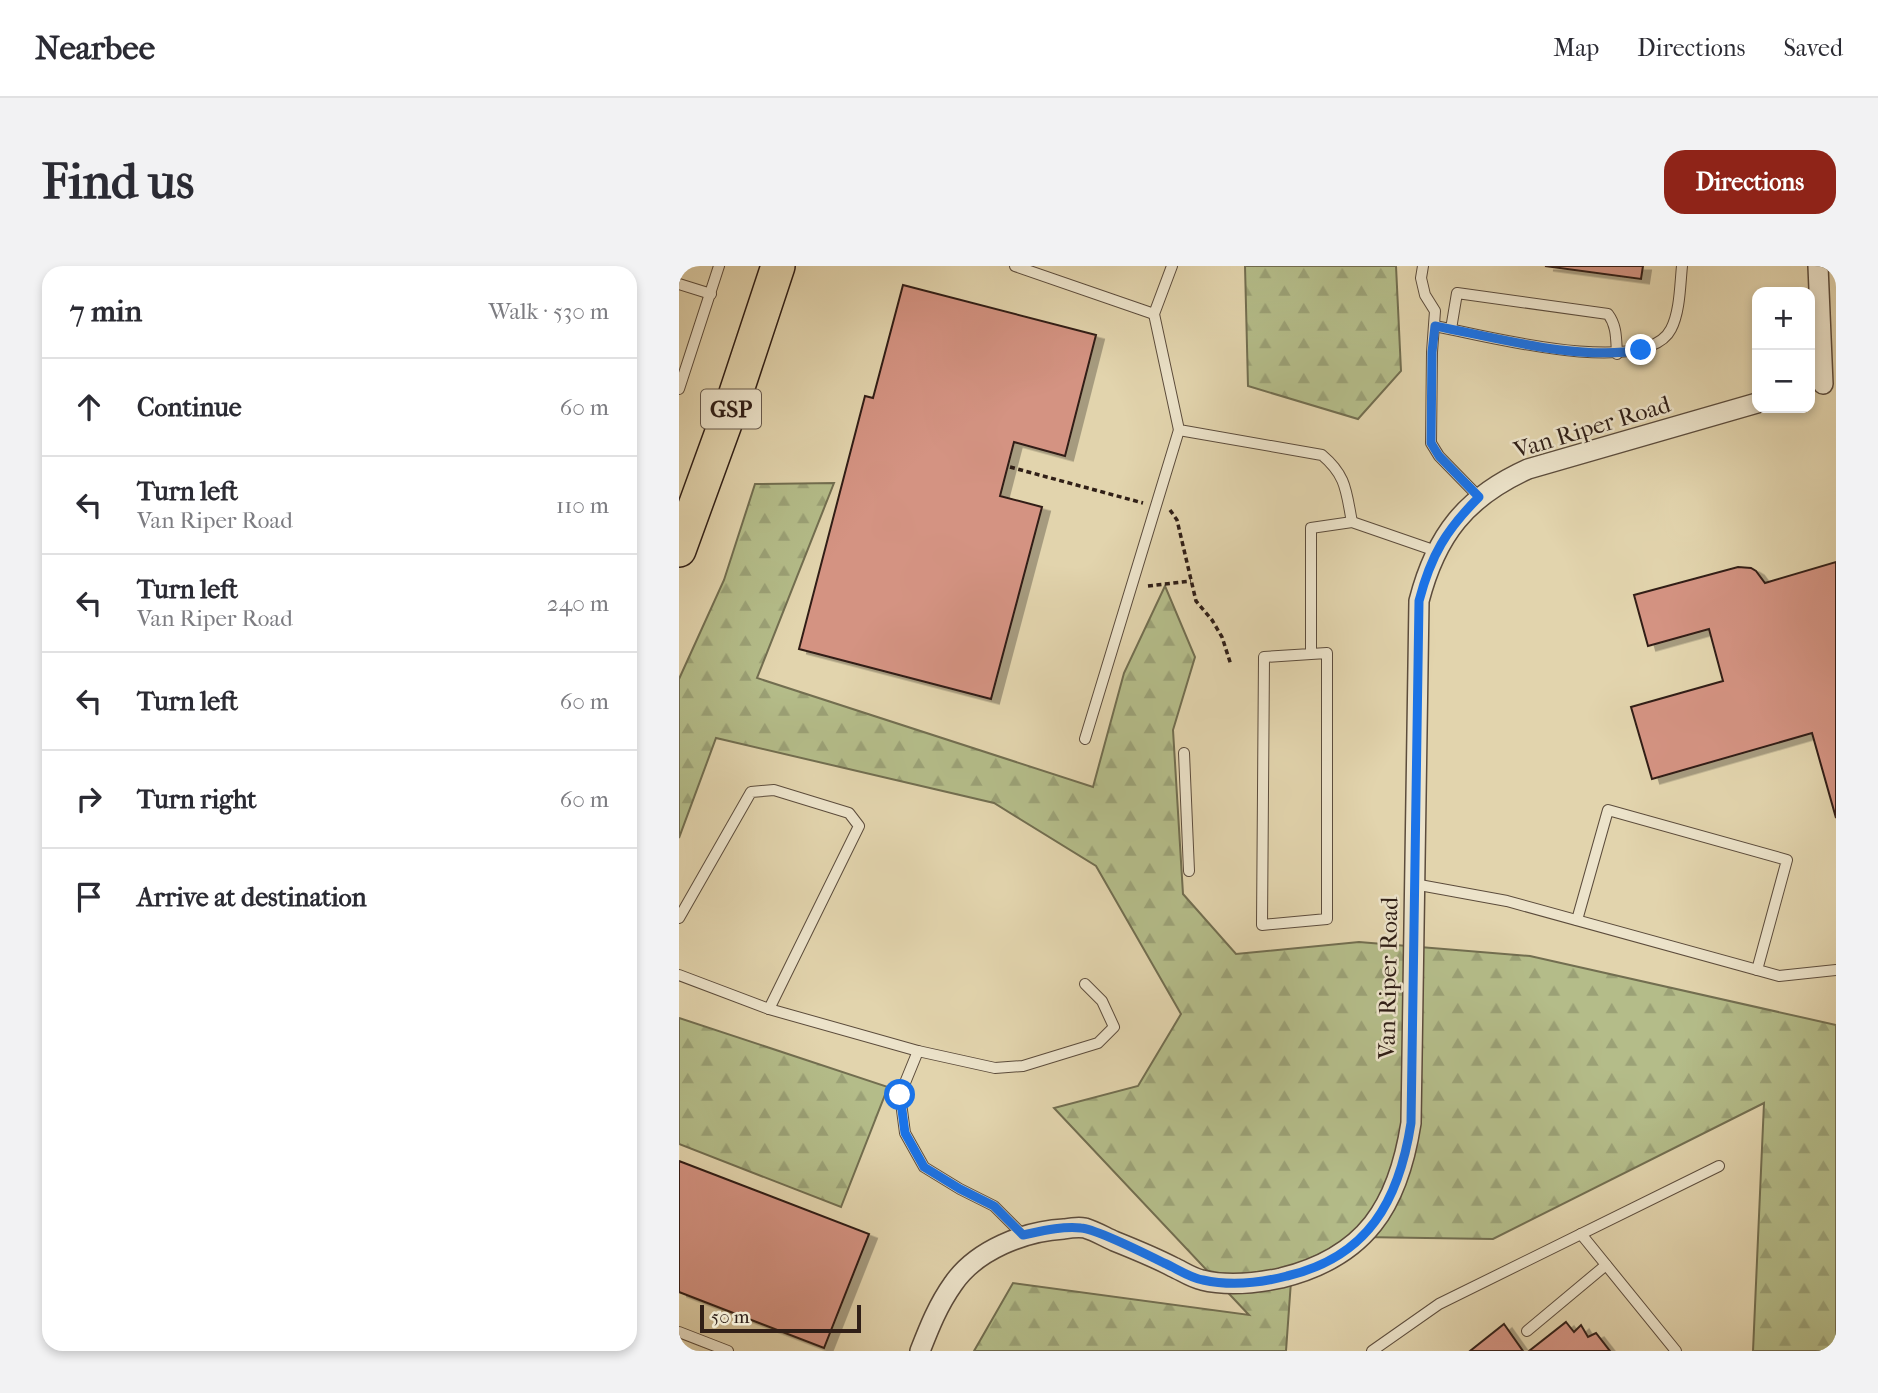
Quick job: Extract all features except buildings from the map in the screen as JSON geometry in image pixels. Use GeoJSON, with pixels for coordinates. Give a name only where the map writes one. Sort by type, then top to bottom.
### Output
{"type":"FeatureCollection","features":[{"type":"Feature","properties":{"kind":"highway","name":"GSP"},"geometry":{"type":"LineString","coordinates":[[679,550],[734,399],[778,266]]}},
{"type":"Feature","properties":{"kind":"street"},"geometry":{"type":"LineString","coordinates":[[1818,266],[1823,384]]}},
{"type":"Feature","properties":{"kind":"street","name":"Van Riper Road"},"geometry":{"type":"LineString","coordinates":[[920,1351],[931,1322],[954,1282],[983,1255],[1023,1235],[1083,1227],[1201,1280],[1237,1283],[1270,1280],[1325,1263],[1352,1248],[1368,1232],[1382,1214],[1396,1184],[1411,1123],[1419,601],[1426,572],[1454,523],[1479,497],[1504,480],[1528,469],[1752,404]]}},
{"type":"Feature","properties":{"kind":"lane"},"geometry":{"type":"LineString","coordinates":[[679,389],[719,266]]}},
{"type":"Feature","properties":{"kind":"lane"},"geometry":{"type":"LineString","coordinates":[[1015,266],[1154,314]]}},
{"type":"Feature","properties":{"kind":"lane"},"geometry":{"type":"LineString","coordinates":[[1085,739],[1179,430],[1154,314],[1172,266]]}},
{"type":"Feature","properties":{"kind":"lane"},"geometry":{"type":"LineString","coordinates":[[1423,266],[1421,278],[1425,295],[1435,312],[1431,443],[1439,456],[1479,497]]}},
{"type":"Feature","properties":{"kind":"lane"},"geometry":{"type":"LineString","coordinates":[[1435,326],[1567,350],[1617,354],[1641,350],[1655,346],[1671,330],[1682,266]]}},
{"type":"Feature","properties":{"kind":"lane"},"geometry":{"type":"LineString","coordinates":[[679,284],[711,294]]}},
{"type":"Feature","properties":{"kind":"lane"},"geometry":{"type":"LineString","coordinates":[[1451,329],[1457,293],[1608,314],[1616,333],[1617,354]]}},
{"type":"Feature","properties":{"kind":"lane"},"geometry":{"type":"LineString","coordinates":[[1179,430],[1321,455],[1337,467],[1345,488],[1352,522]]}},
{"type":"Feature","properties":{"kind":"lane"},"geometry":{"type":"LineString","coordinates":[[1311,654],[1311,528],[1352,522],[1436,551]]}},
{"type":"Feature","properties":{"kind":"lane"},"geometry":{"type":"LineString","coordinates":[[1327,653],[1327,919],[1262,925],[1264,657],[1311,654],[1327,653]]}},
{"type":"Feature","properties":{"kind":"lane"},"geometry":{"type":"LineString","coordinates":[[1184,753],[1189,871]]}},
{"type":"Feature","properties":{"kind":"lane"},"geometry":{"type":"LineString","coordinates":[[679,918],[751,792],[774,790],[849,813],[859,825],[769,1009]]}},
{"type":"Feature","properties":{"kind":"lane"},"geometry":{"type":"LineString","coordinates":[[1577,920],[1608,810],[1787,860],[1757,970]]}},
{"type":"Feature","properties":{"kind":"lane"},"geometry":{"type":"LineString","coordinates":[[1414,884],[1507,901],[1779,976],[1836,970]]}},
{"type":"Feature","properties":{"kind":"lane"},"geometry":{"type":"LineString","coordinates":[[679,975],[769,1009],[918,1051],[995,1068],[1023,1066],[1098,1043],[1114,1027],[1102,1001],[1085,984]]}},
{"type":"Feature","properties":{"kind":"lane"},"geometry":{"type":"LineString","coordinates":[[918,1051],[900,1095],[905,1133],[924,1167],[994,1206],[1023,1235]]}},
{"type":"Feature","properties":{"kind":"lane"},"geometry":{"type":"LineString","coordinates":[[1372,1351],[1439,1304],[1719,1166]]}},
{"type":"Feature","properties":{"kind":"lane"},"geometry":{"type":"LineString","coordinates":[[1581,1234],[1676,1351]]}},
{"type":"Feature","properties":{"kind":"lane"},"geometry":{"type":"LineString","coordinates":[[1527,1331],[1607,1265]]}},
{"type":"Feature","properties":{"kind":"lane"},"geometry":{"type":"LineString","coordinates":[[679,1332],[728,1351]]}},
{"type":"Feature","properties":{"kind":"path"},"geometry":{"type":"LineString","coordinates":[[1132,586],[1159,586],[1191,581]]}},
{"type":"Feature","properties":{"kind":"green space"},"geometry":{"type":"Polygon","coordinates":[[[1245,266],[1396,266],[1401,371],[1358,419],[1248,386],[1245,266]]]}},
{"type":"Feature","properties":{"kind":"green space"},"geometry":{"type":"Polygon","coordinates":[[[834,483],[757,678],[1093,787],[1124,673],[1165,586],[1195,657],[1173,730],[1183,894],[1236,954],[1359,942],[1530,956],[1836,1025],[1836,1351],[1753,1351],[1764,1103],[1493,1239],[1360,1237],[1291,1281],[1286,1351],[974,1351],[1013,1283],[1249,1315],[1054,1108],[1138,1086],[1181,1014],[1096,866],[994,803],[716,738],[679,838],[679,679],[724,580],[755,484],[834,483]]]}},
{"type":"Feature","properties":{"kind":"green space"},"geometry":{"type":"Polygon","coordinates":[[[679,1018],[888,1087],[841,1207],[679,1144],[679,1018]]]}},
{"type":"Feature","properties":{"kind":"route"},"geometry":{"type":"LineString","coordinates":[[900,1095],[905,1133],[924,1167],[994,1206],[1023,1235],[1083,1227],[1201,1280],[1237,1283],[1270,1280],[1325,1263],[1352,1248],[1368,1232],[1382,1214],[1396,1184],[1411,1123],[1419,601],[1426,572],[1439,545],[1454,523],[1479,497],[1439,456],[1431,443],[1432,352],[1435,326],[1567,350],[1607,354],[1641,350]]}}]}
